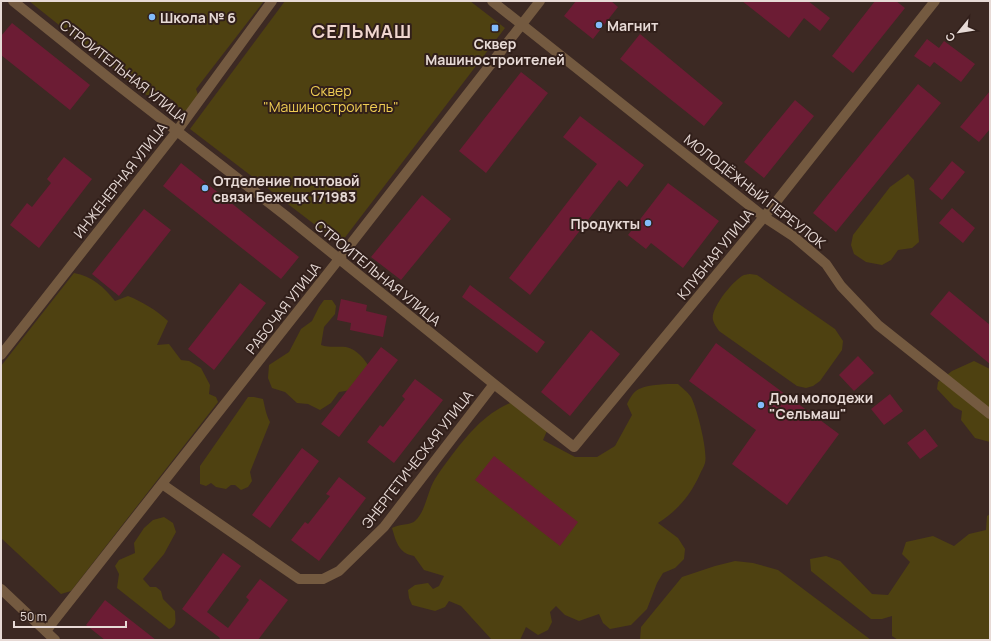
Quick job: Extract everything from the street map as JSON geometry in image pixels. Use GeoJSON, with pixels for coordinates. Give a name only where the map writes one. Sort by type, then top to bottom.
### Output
{"type":"FeatureCollection","features":[{"type":"Feature","properties":{"kind":"street","name":"СТРОИТЕЛЬНАЯ УЛИЦА"},"geometry":{"type":"LineString","coordinates":[[13,1],[339,259],[574,448]]}},
{"type":"Feature","properties":{"kind":"street","name":"ИНЖЕНЕРНАЯ УЛИЦА"},"geometry":{"type":"LineString","coordinates":[[1,355],[177,131],[272,1]]}},
{"type":"Feature","properties":{"kind":"street","name":"МОЛОДЁЖНЫЙ ПЕРЕУЛОК"},"geometry":{"type":"LineString","coordinates":[[492,1],[764,217],[793,236],[826,264],[841,286],[878,325],[990,414]]}},
{"type":"Feature","properties":{"kind":"street","name":"РАБОЧАЯ УЛИЦА"},"geometry":{"type":"LineString","coordinates":[[46,631],[540,1]]}},
{"type":"Feature","properties":{"kind":"street","name":"КЛУБНАЯ УЛИЦА"},"geometry":{"type":"LineString","coordinates":[[574,448],[764,217],[935,1]]}},
{"type":"Feature","properties":{"kind":"street","name":"ЭНЕРГЕТИЧЕСКАЯ УЛИЦА"},"geometry":{"type":"LineString","coordinates":[[162,484],[299,579],[323,579],[339,571],[384,527],[494,384]]}},
{"type":"Feature","properties":{"kind":"street"},"geometry":{"type":"LineString","coordinates":[[1,589],[55,640]]}},
{"type":"Feature","properties":{"kind":"green space"},"geometry":{"type":"Polygon","coordinates":[[[29,1],[264,1],[196,89],[198,95],[188,111],[180,110],[178,105],[171,99],[149,97],[29,1]]]}},
{"type":"Feature","properties":{"kind":"green space","name":"Сквер \"Машиностроитель\""},"geometry":{"type":"Polygon","coordinates":[[[285,1],[470,1],[505,28],[340,244],[190,129],[285,1]]]}},
{"type":"Feature","properties":{"kind":"green space"},"geometry":{"type":"Polygon","coordinates":[[[908,174],[914,180],[919,242],[912,248],[898,250],[891,260],[882,265],[866,262],[854,254],[851,245],[853,235],[890,187],[908,174]]]}},
{"type":"Feature","properties":{"kind":"green space"},"geometry":{"type":"Polygon","coordinates":[[[74,273],[92,279],[115,301],[128,296],[159,313],[168,321],[157,345],[169,344],[181,360],[189,361],[201,368],[210,385],[209,394],[216,397],[218,402],[71,591],[61,594],[1,538],[1,366],[74,273]]]}},
{"type":"Feature","properties":{"kind":"green space"},"geometry":{"type":"Polygon","coordinates":[[[750,274],[757,275],[835,329],[843,341],[842,350],[820,381],[813,386],[806,388],[797,386],[719,331],[715,324],[713,315],[723,295],[739,278],[750,274]]]}},
{"type":"Feature","properties":{"kind":"green space"},"geometry":{"type":"Polygon","coordinates":[[[324,300],[332,300],[336,306],[335,314],[324,327],[321,345],[350,348],[360,355],[370,368],[357,389],[339,392],[331,403],[320,410],[308,404],[297,403],[285,392],[272,388],[268,378],[269,365],[289,352],[301,329],[312,321],[324,300]]]}},
{"type":"Feature","properties":{"kind":"green space"},"geometry":{"type":"Polygon","coordinates":[[[974,361],[990,369],[990,442],[975,438],[961,420],[962,411],[954,407],[937,389],[938,382],[952,371],[974,361]]]}},
{"type":"Feature","properties":{"kind":"green space"},"geometry":{"type":"Polygon","coordinates":[[[678,384],[690,395],[696,410],[705,449],[705,463],[688,496],[672,513],[658,523],[678,538],[685,549],[684,559],[675,568],[663,573],[657,583],[647,609],[631,625],[610,629],[603,623],[599,614],[579,621],[565,615],[556,606],[550,612],[552,622],[548,630],[538,635],[526,627],[520,640],[492,640],[461,606],[449,601],[445,607],[435,611],[412,605],[408,590],[415,585],[428,583],[433,589],[439,586],[444,576],[424,570],[414,556],[404,552],[396,542],[392,528],[413,522],[419,517],[432,484],[438,474],[463,441],[488,416],[507,404],[518,400],[547,431],[543,440],[575,457],[597,457],[615,446],[632,415],[627,404],[635,392],[644,387],[653,385],[678,384]]]}},
{"type":"Feature","properties":{"kind":"green space"},"geometry":{"type":"Polygon","coordinates":[[[248,397],[263,399],[270,422],[250,472],[252,481],[248,487],[241,490],[235,485],[231,485],[226,489],[216,487],[211,483],[206,486],[200,484],[200,466],[248,397]]]}},
{"type":"Feature","properties":{"kind":"green space"},"geometry":{"type":"Polygon","coordinates":[[[990,514],[990,640],[898,640],[892,636],[892,616],[882,619],[871,619],[811,571],[810,559],[826,556],[840,561],[872,594],[888,595],[910,562],[902,554],[906,542],[933,536],[954,546],[969,534],[986,530],[987,516],[990,514]]]}},
{"type":"Feature","properties":{"kind":"green space"},"geometry":{"type":"Polygon","coordinates":[[[164,517],[173,523],[176,532],[164,554],[143,579],[150,587],[156,587],[161,591],[163,599],[175,611],[175,624],[169,629],[117,588],[119,574],[115,566],[119,560],[135,553],[134,543],[144,528],[153,520],[164,517]]]}},
{"type":"Feature","properties":{"kind":"green space"},"geometry":{"type":"Polygon","coordinates":[[[735,561],[753,563],[778,570],[871,640],[640,640],[641,627],[682,577],[735,561]]]}},
{"type":"Feature","properties":{"kind":"building"},"geometry":{"type":"Polygon","coordinates":[[[576,1],[611,1],[618,7],[593,39],[564,16],[576,1]]]}},
{"type":"Feature","properties":{"kind":"building"},"geometry":{"type":"Polygon","coordinates":[[[742,1],[808,1],[830,18],[820,31],[804,18],[789,38],[742,1]]]}},
{"type":"Feature","properties":{"kind":"building"},"geometry":{"type":"Polygon","coordinates":[[[875,1],[896,1],[905,8],[853,73],[832,56],[875,1]]]}},
{"type":"Feature","properties":{"kind":"building"},"geometry":{"type":"Polygon","coordinates":[[[12,23],[90,85],[70,110],[1,55],[1,36],[12,23]]]}},
{"type":"Feature","properties":{"kind":"building"},"geometry":{"type":"Polygon","coordinates":[[[640,34],[723,103],[704,126],[620,59],[640,34]]]}},
{"type":"Feature","properties":{"kind":"building"},"geometry":{"type":"Polygon","coordinates":[[[927,39],[939,48],[944,41],[975,64],[961,82],[934,62],[930,67],[914,56],[927,39]]]}},
{"type":"Feature","properties":{"kind":"building"},"geometry":{"type":"Polygon","coordinates":[[[521,72],[548,93],[486,173],[459,151],[521,72]]]}},
{"type":"Feature","properties":{"kind":"building"},"geometry":{"type":"Polygon","coordinates":[[[918,84],[941,103],[836,232],[813,213],[918,84]]]}},
{"type":"Feature","properties":{"kind":"building"},"geometry":{"type":"Polygon","coordinates":[[[990,91],[990,129],[979,142],[960,127],[990,91]]]}},
{"type":"Feature","properties":{"kind":"building"},"geometry":{"type":"Polygon","coordinates":[[[795,100],[814,116],[764,178],[744,162],[795,100]]]}},
{"type":"Feature","properties":{"kind":"building"},"geometry":{"type":"Polygon","coordinates":[[[580,116],[644,165],[627,187],[619,180],[530,295],[509,278],[597,164],[563,137],[580,116]]]}},
{"type":"Feature","properties":{"kind":"building"},"geometry":{"type":"Polygon","coordinates":[[[64,157],[92,179],[39,248],[10,225],[27,203],[32,207],[51,183],[47,179],[64,157]]]}},
{"type":"Feature","properties":{"kind":"building"},"geometry":{"type":"Polygon","coordinates":[[[952,161],[965,172],[942,200],[929,189],[952,161]]]}},
{"type":"Feature","properties":{"kind":"building"},"geometry":{"type":"Polygon","coordinates":[[[181,163],[299,257],[281,279],[163,186],[181,163]]]}},
{"type":"Feature","properties":{"kind":"building"},"geometry":{"type":"Polygon","coordinates":[[[668,183],[719,221],[683,268],[651,243],[646,249],[628,235],[668,183]]]}},
{"type":"Feature","properties":{"kind":"building"},"geometry":{"type":"Polygon","coordinates":[[[422,195],[451,219],[401,280],[371,257],[422,195]]]}},
{"type":"Feature","properties":{"kind":"building"},"geometry":{"type":"Polygon","coordinates":[[[952,208],[975,228],[963,243],[939,223],[952,208]]]}},
{"type":"Feature","properties":{"kind":"building"},"geometry":{"type":"Polygon","coordinates":[[[144,209],[171,230],[119,296],[92,274],[144,209]]]}},
{"type":"Feature","properties":{"kind":"building"},"geometry":{"type":"Polygon","coordinates":[[[240,283],[266,303],[214,370],[188,349],[240,283]]]}},
{"type":"Feature","properties":{"kind":"building"},"geometry":{"type":"Polygon","coordinates":[[[470,285],[545,342],[537,353],[462,297],[470,285]]]}},
{"type":"Feature","properties":{"kind":"building"},"geometry":{"type":"Polygon","coordinates":[[[949,291],[990,325],[990,364],[930,314],[949,291]]]}},
{"type":"Feature","properties":{"kind":"building"},"geometry":{"type":"Polygon","coordinates":[[[341,299],[367,305],[366,311],[387,316],[383,337],[350,330],[351,323],[337,320],[341,299]]]}},
{"type":"Feature","properties":{"kind":"building"},"geometry":{"type":"Polygon","coordinates":[[[591,330],[620,354],[570,416],[541,392],[591,330]]]}},
{"type":"Feature","properties":{"kind":"building","name":"Дом молодежи \"Сельмаш\""},"geometry":{"type":"Polygon","coordinates":[[[716,343],[839,434],[787,505],[732,464],[756,430],[689,381],[716,343]]]}},
{"type":"Feature","properties":{"kind":"building"},"geometry":{"type":"Polygon","coordinates":[[[381,347],[398,360],[339,437],[321,424],[381,347]]]}},
{"type":"Feature","properties":{"kind":"building"},"geometry":{"type":"Polygon","coordinates":[[[858,356],[874,373],[854,391],[839,375],[858,356]]]}},
{"type":"Feature","properties":{"kind":"building"},"geometry":{"type":"Polygon","coordinates":[[[415,379],[443,400],[394,463],[367,442],[380,425],[383,427],[405,399],[402,396],[415,379]]]}},
{"type":"Feature","properties":{"kind":"building"},"geometry":{"type":"Polygon","coordinates":[[[890,394],[903,411],[884,425],[871,409],[890,394]]]}},
{"type":"Feature","properties":{"kind":"building"},"geometry":{"type":"Polygon","coordinates":[[[925,429],[938,446],[920,459],[907,443],[925,429]]]}},
{"type":"Feature","properties":{"kind":"building"},"geometry":{"type":"Polygon","coordinates":[[[302,448],[319,461],[270,528],[252,515],[302,448]]]}},
{"type":"Feature","properties":{"kind":"building"},"geometry":{"type":"Polygon","coordinates":[[[494,456],[578,522],[560,546],[475,480],[494,456]]]}},
{"type":"Feature","properties":{"kind":"building"},"geometry":{"type":"Polygon","coordinates":[[[339,477],[366,498],[319,561],[291,540],[305,522],[308,524],[330,496],[326,494],[339,477]]]}},
{"type":"Feature","properties":{"kind":"building"},"geometry":{"type":"Polygon","coordinates":[[[223,553],[241,566],[207,612],[228,628],[249,600],[246,597],[260,579],[288,600],[258,640],[219,640],[220,638],[182,609],[223,553]]]}},
{"type":"Feature","properties":{"kind":"building"},"geometry":{"type":"Polygon","coordinates":[[[105,600],[156,640],[105,640],[86,625],[105,600]]]}},
{"type":"Feature","properties":{"kind":"place","name":"Школа № 6"},"geometry":{"type":"Point","coordinates":[152,17]}},
{"type":"Feature","properties":{"kind":"place","name":"Магнит"},"geometry":{"type":"Point","coordinates":[599,25]}},
{"type":"Feature","properties":{"kind":"place","name":"Сквер Машиностроителей"},"geometry":{"type":"Point","coordinates":[495,28]}},
{"type":"Feature","properties":{"kind":"place","name":"Отделение почтовой связи Бежецк 171983"},"geometry":{"type":"Point","coordinates":[205,188]}},
{"type":"Feature","properties":{"kind":"place","name":"Продукты"},"geometry":{"type":"Point","coordinates":[648,223]}},
{"type":"Feature","properties":{"kind":"place","name":"Дом молодежи \"Сельмаш\""},"geometry":{"type":"Point","coordinates":[761,405]}},
{"type":"Feature","properties":{"kind":"district","name":"СЕЛЬМАШ"},"geometry":{"type":"Point","coordinates":[362,31]}}]}
